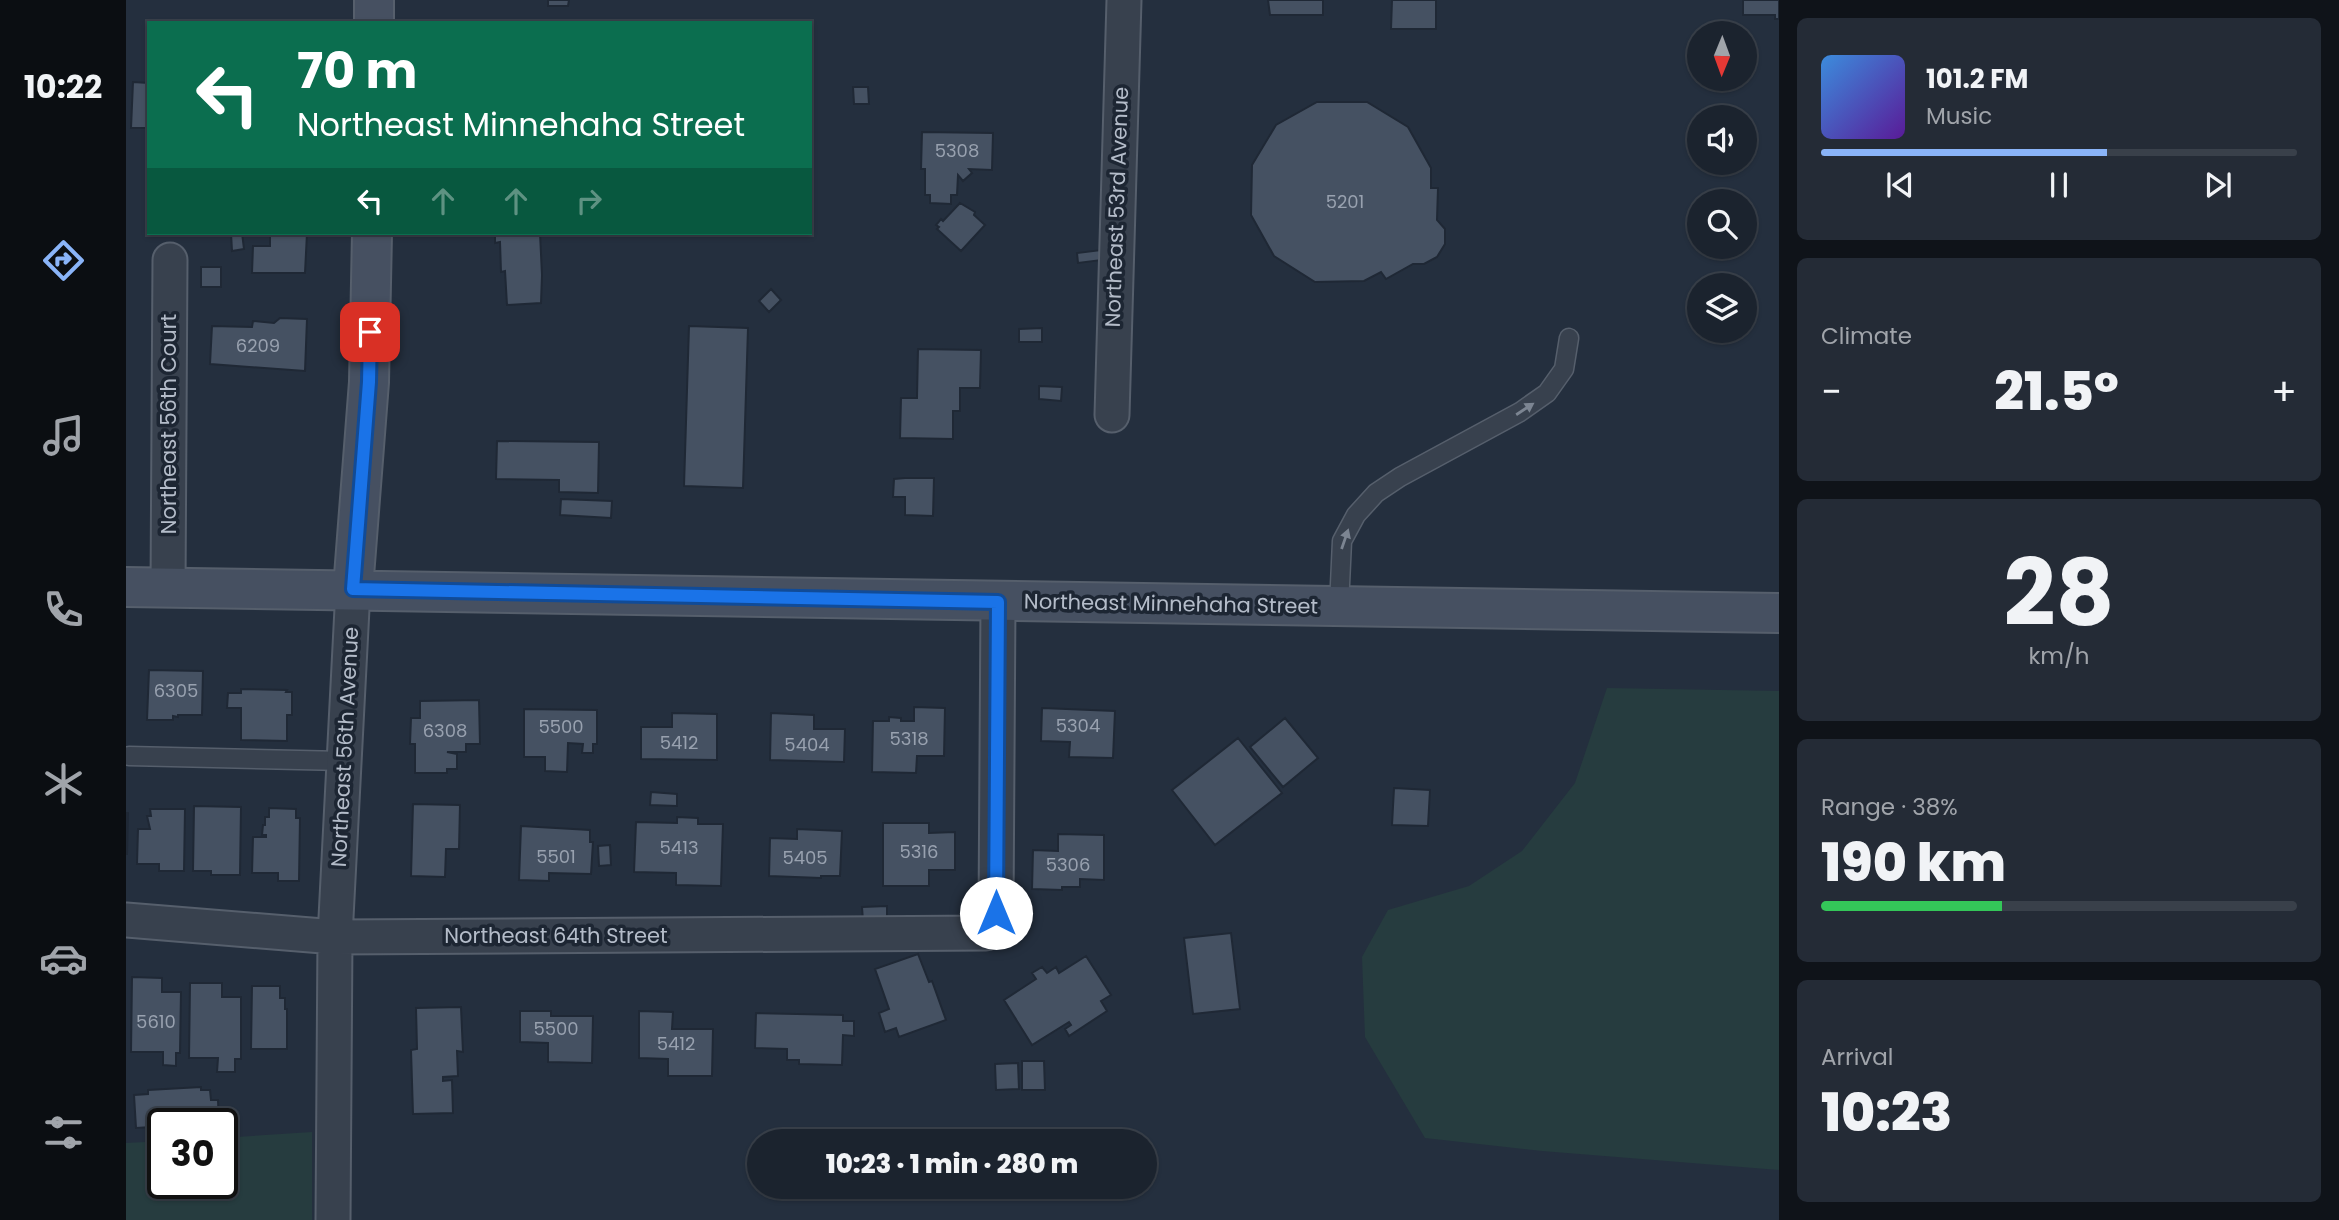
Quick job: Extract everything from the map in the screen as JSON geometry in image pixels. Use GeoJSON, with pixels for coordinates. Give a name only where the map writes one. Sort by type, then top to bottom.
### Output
{"type":"FeatureCollection","features":[{"type":"Feature","properties":{"kind":"main road"},"geometry":{"type":"LineString","coordinates":[[374,0],[374,21]]}},
{"type":"Feature","properties":{"kind":"main road","name":"Northeast 56th Avenue"},"geometry":{"type":"LineString","coordinates":[[353,589],[369,382],[372,235]]}},
{"type":"Feature","properties":{"kind":"main road","name":"Northeast Minnehaha Street"},"geometry":{"type":"LineString","coordinates":[[126,587],[1779,613]]}},
{"type":"Feature","properties":{"kind":"street","name":"Northeast 53rd Avenue"},"geometry":{"type":"LineString","coordinates":[[1112,415],[1124,0]]}},
{"type":"Feature","properties":{"kind":"street","name":"Northeast 56th Court"},"geometry":{"type":"LineString","coordinates":[[168,588],[170,260]]}},
{"type":"Feature","properties":{"kind":"street","name":"Northeast 56th Avenue"},"geometry":{"type":"LineString","coordinates":[[333,1220],[335,937],[353,589]]}},
{"type":"Feature","properties":{"kind":"street","name":"Northeast 64th Street"},"geometry":{"type":"LineString","coordinates":[[126,920],[335,937],[986,933],[996,913],[998,602]]}},
{"type":"Feature","properties":{"kind":"lane"},"geometry":{"type":"LineString","coordinates":[[1339,606],[1342,541],[1356,515],[1376,493],[1400,477],[1520,412],[1547,393],[1564,369],[1569,338]]}},
{"type":"Feature","properties":{"kind":"lane"},"geometry":{"type":"LineString","coordinates":[[128,756],[344,761]]}},
{"type":"Feature","properties":{"kind":"green space"},"geometry":{"type":"Polygon","coordinates":[[[1607,688],[1779,691],[1779,1170],[1542,1151],[1425,1138],[1365,1037],[1362,957],[1388,910],[1469,886],[1522,851],[1575,783],[1607,688]]]}},
{"type":"Feature","properties":{"kind":"green space"},"geometry":{"type":"Polygon","coordinates":[[[312,1132],[312,1220],[126,1220],[126,1143],[147,1142],[147,1199],[238,1199],[238,1137],[312,1132]]]}},
{"type":"Feature","properties":{"kind":"building"},"geometry":{"type":"Polygon","coordinates":[[[548,0],[569,0],[568,6],[548,6],[548,0]]]}},
{"type":"Feature","properties":{"kind":"building"},"geometry":{"type":"Polygon","coordinates":[[[1268,0],[1323,0],[1323,15],[1270,15],[1268,0]]]}},
{"type":"Feature","properties":{"kind":"building"},"geometry":{"type":"Polygon","coordinates":[[[1392,0],[1436,0],[1436,29],[1391,29],[1392,0]]]}},
{"type":"Feature","properties":{"kind":"building"},"geometry":{"type":"Polygon","coordinates":[[[1743,0],[1779,0],[1779,19],[1775,19],[1775,15],[1743,15],[1743,0]]]}},
{"type":"Feature","properties":{"kind":"building"},"geometry":{"type":"Polygon","coordinates":[[[133,82],[147,83],[147,128],[131,128],[133,82]]]}},
{"type":"Feature","properties":{"kind":"building"},"geometry":{"type":"Polygon","coordinates":[[[853,87],[868,87],[869,104],[854,104],[853,87]]]}},
{"type":"Feature","properties":{"kind":"building"},"geometry":{"type":"Polygon","coordinates":[[[1317,102],[1367,102],[1408,127],[1431,168],[1431,188],[1438,188],[1437,220],[1445,229],[1445,244],[1437,257],[1424,264],[1413,264],[1386,279],[1381,272],[1364,281],[1315,282],[1274,256],[1251,215],[1252,165],[1276,125],[1317,102]]]}},
{"type":"Feature","properties":{"kind":"building"},"geometry":{"type":"Polygon","coordinates":[[[922,132],[993,133],[992,170],[969,169],[972,173],[963,181],[958,175],[957,195],[951,195],[951,204],[930,203],[930,195],[925,195],[925,169],[921,169],[922,132]]]}},
{"type":"Feature","properties":{"kind":"building"},"geometry":{"type":"Polygon","coordinates":[[[960,203],[975,212],[974,215],[985,225],[961,251],[936,225],[960,203]]]}},
{"type":"Feature","properties":{"kind":"building"},"geometry":{"type":"Polygon","coordinates":[[[231,235],[242,235],[244,249],[232,251],[231,235]]]}},
{"type":"Feature","properties":{"kind":"building"},"geometry":{"type":"Polygon","coordinates":[[[270,235],[307,235],[305,273],[252,273],[253,246],[270,246],[270,235]]]}},
{"type":"Feature","properties":{"kind":"building"},"geometry":{"type":"Polygon","coordinates":[[[495,235],[540,235],[541,303],[507,305],[505,271],[501,272],[500,242],[495,243],[495,235]]]}},
{"type":"Feature","properties":{"kind":"building"},"geometry":{"type":"Polygon","coordinates":[[[1101,250],[1102,260],[1078,263],[1077,253],[1101,250]]]}},
{"type":"Feature","properties":{"kind":"building"},"geometry":{"type":"Polygon","coordinates":[[[201,267],[221,267],[221,287],[201,287],[201,267]]]}},
{"type":"Feature","properties":{"kind":"building"},"geometry":{"type":"Polygon","coordinates":[[[771,289],[781,300],[769,312],[759,301],[771,289]]]}},
{"type":"Feature","properties":{"kind":"building"},"geometry":{"type":"Polygon","coordinates":[[[280,318],[307,319],[305,371],[210,364],[212,326],[252,327],[253,321],[274,323],[280,318]]]}},
{"type":"Feature","properties":{"kind":"building"},"geometry":{"type":"Polygon","coordinates":[[[689,326],[748,328],[743,488],[684,486],[689,326]]]}},
{"type":"Feature","properties":{"kind":"building"},"geometry":{"type":"Polygon","coordinates":[[[1042,328],[1042,342],[1019,342],[1019,329],[1042,328]]]}},
{"type":"Feature","properties":{"kind":"building"},"geometry":{"type":"Polygon","coordinates":[[[918,349],[981,350],[980,388],[960,388],[960,411],[953,411],[953,439],[900,438],[901,398],[917,398],[918,349]]]}},
{"type":"Feature","properties":{"kind":"building"},"geometry":{"type":"Polygon","coordinates":[[[1039,386],[1062,387],[1061,401],[1039,399],[1039,386]]]}},
{"type":"Feature","properties":{"kind":"building"},"geometry":{"type":"Polygon","coordinates":[[[497,441],[599,442],[598,493],[559,492],[559,480],[496,479],[497,441]]]}},
{"type":"Feature","properties":{"kind":"building"},"geometry":{"type":"Polygon","coordinates":[[[934,478],[933,516],[905,515],[905,497],[893,497],[894,479],[934,478]]]}},
{"type":"Feature","properties":{"kind":"building"},"geometry":{"type":"Polygon","coordinates":[[[561,499],[612,501],[611,518],[560,515],[561,499]]]}},
{"type":"Feature","properties":{"kind":"building"},"geometry":{"type":"Polygon","coordinates":[[[149,670],[203,671],[202,715],[178,715],[173,716],[173,720],[147,720],[149,670]]]}},
{"type":"Feature","properties":{"kind":"building"},"geometry":{"type":"Polygon","coordinates":[[[241,689],[292,692],[292,715],[287,715],[287,741],[241,740],[241,708],[227,708],[228,693],[241,693],[241,689]]]}},
{"type":"Feature","properties":{"kind":"building"},"geometry":{"type":"Polygon","coordinates":[[[479,700],[480,744],[466,744],[466,752],[447,752],[457,754],[457,769],[447,769],[447,773],[415,773],[415,744],[410,744],[411,718],[420,718],[420,701],[479,700]]]}},
{"type":"Feature","properties":{"kind":"building"},"geometry":{"type":"Polygon","coordinates":[[[914,707],[945,708],[944,756],[917,756],[916,773],[872,772],[873,721],[889,721],[889,717],[914,721],[914,707]]]}},
{"type":"Feature","properties":{"kind":"building"},"geometry":{"type":"Polygon","coordinates":[[[1042,708],[1115,711],[1113,758],[1069,757],[1070,742],[1041,741],[1042,708]]]}},
{"type":"Feature","properties":{"kind":"building"},"geometry":{"type":"Polygon","coordinates":[[[524,709],[597,710],[597,744],[593,744],[593,753],[582,753],[583,744],[568,743],[567,772],[545,771],[545,757],[524,757],[524,709]]]}},
{"type":"Feature","properties":{"kind":"building"},"geometry":{"type":"Polygon","coordinates":[[[672,713],[717,714],[717,760],[641,759],[641,727],[672,727],[672,713]]]}},
{"type":"Feature","properties":{"kind":"building"},"geometry":{"type":"Polygon","coordinates":[[[771,713],[814,715],[814,729],[845,729],[844,762],[770,760],[771,713]]]}},
{"type":"Feature","properties":{"kind":"building"},"geometry":{"type":"Polygon","coordinates":[[[1285,718],[1318,758],[1283,787],[1250,747],[1285,718]]]}},
{"type":"Feature","properties":{"kind":"building"},"geometry":{"type":"Polygon","coordinates":[[[1238,738],[1282,793],[1215,845],[1172,790],[1238,738]]]}},
{"type":"Feature","properties":{"kind":"building"},"geometry":{"type":"Polygon","coordinates":[[[1394,788],[1430,790],[1428,826],[1392,825],[1394,788]]]}},
{"type":"Feature","properties":{"kind":"building"},"geometry":{"type":"Polygon","coordinates":[[[651,792],[677,794],[677,806],[650,805],[651,792]]]}},
{"type":"Feature","properties":{"kind":"building"},"geometry":{"type":"Polygon","coordinates":[[[413,804],[460,805],[459,849],[446,849],[445,877],[411,876],[413,804]]]}},
{"type":"Feature","properties":{"kind":"building"},"geometry":{"type":"Polygon","coordinates":[[[194,806],[241,807],[240,875],[211,875],[211,871],[193,871],[194,806]]]}},
{"type":"Feature","properties":{"kind":"building"},"geometry":{"type":"Polygon","coordinates":[[[269,808],[296,809],[296,818],[300,818],[299,881],[278,881],[278,873],[252,873],[253,837],[266,837],[262,835],[263,825],[265,817],[269,817],[269,808]]]}},
{"type":"Feature","properties":{"kind":"building"},"geometry":{"type":"Polygon","coordinates":[[[150,809],[185,809],[184,871],[159,871],[159,864],[137,864],[138,829],[150,829],[147,816],[151,816],[150,809]]]}},
{"type":"Feature","properties":{"kind":"building"},"geometry":{"type":"Polygon","coordinates":[[[128,813],[127,854],[126,854],[128,813]]]}},
{"type":"Feature","properties":{"kind":"building"},"geometry":{"type":"Polygon","coordinates":[[[677,817],[698,818],[698,824],[723,824],[721,886],[676,885],[676,873],[634,872],[636,822],[677,823],[677,817]]]}},
{"type":"Feature","properties":{"kind":"building"},"geometry":{"type":"Polygon","coordinates":[[[883,823],[929,823],[929,833],[955,832],[955,870],[929,870],[929,886],[883,886],[883,823]]]}},
{"type":"Feature","properties":{"kind":"building"},"geometry":{"type":"Polygon","coordinates":[[[521,826],[590,830],[590,842],[593,842],[591,874],[549,873],[549,881],[519,880],[521,826]]]}},
{"type":"Feature","properties":{"kind":"building"},"geometry":{"type":"Polygon","coordinates":[[[797,829],[842,831],[840,876],[769,876],[770,838],[797,839],[797,829]]]}},
{"type":"Feature","properties":{"kind":"building"},"geometry":{"type":"Polygon","coordinates":[[[1058,834],[1104,835],[1104,880],[1080,879],[1080,887],[1062,887],[1062,890],[1032,889],[1033,850],[1058,851],[1058,834]]]}},
{"type":"Feature","properties":{"kind":"building"},"geometry":{"type":"Polygon","coordinates":[[[610,845],[611,865],[599,866],[598,846],[610,845]]]}},
{"type":"Feature","properties":{"kind":"building"},"geometry":{"type":"Polygon","coordinates":[[[887,906],[887,920],[863,921],[862,907],[887,906]]]}},
{"type":"Feature","properties":{"kind":"building"},"geometry":{"type":"Polygon","coordinates":[[[1231,933],[1240,1009],[1193,1014],[1184,938],[1231,933]]]}},
{"type":"Feature","properties":{"kind":"building"},"geometry":{"type":"Polygon","coordinates":[[[918,954],[929,982],[932,981],[946,1020],[899,1037],[896,1028],[885,1032],[879,1013],[889,1009],[875,969],[918,954]]]}},
{"type":"Feature","properties":{"kind":"building"},"geometry":{"type":"Polygon","coordinates":[[[1086,956],[1111,995],[1101,1001],[1107,1011],[1069,1036],[1065,1029],[1071,1025],[1069,1022],[1032,1045],[1004,1000],[1036,979],[1032,973],[1042,967],[1047,973],[1056,967],[1059,973],[1086,956]]]}},
{"type":"Feature","properties":{"kind":"building"},"geometry":{"type":"Polygon","coordinates":[[[132,977],[162,978],[162,992],[181,992],[180,1053],[176,1053],[176,1066],[163,1065],[163,1052],[131,1052],[132,977]]]}},
{"type":"Feature","properties":{"kind":"building"},"geometry":{"type":"Polygon","coordinates":[[[190,983],[222,983],[222,997],[241,997],[241,1059],[235,1059],[235,1072],[217,1072],[218,1058],[189,1058],[190,983]]]}},
{"type":"Feature","properties":{"kind":"building"},"geometry":{"type":"Polygon","coordinates":[[[252,986],[280,986],[280,998],[285,998],[287,1009],[287,1049],[251,1049],[252,986]]]}},
{"type":"Feature","properties":{"kind":"building"},"geometry":{"type":"Polygon","coordinates":[[[461,1007],[463,1052],[457,1051],[458,1076],[443,1077],[443,1081],[452,1080],[453,1113],[413,1114],[411,1050],[417,1049],[416,1008],[461,1007]]]}},
{"type":"Feature","properties":{"kind":"building"},"geometry":{"type":"Polygon","coordinates":[[[520,1011],[551,1011],[551,1016],[593,1016],[592,1063],[548,1062],[548,1043],[520,1042],[520,1011]]]}},
{"type":"Feature","properties":{"kind":"building"},"geometry":{"type":"Polygon","coordinates":[[[639,1011],[673,1012],[672,1029],[713,1029],[712,1076],[668,1076],[668,1059],[639,1058],[639,1011]]]}},
{"type":"Feature","properties":{"kind":"building"},"geometry":{"type":"Polygon","coordinates":[[[756,1013],[843,1015],[843,1021],[854,1021],[854,1036],[843,1035],[842,1065],[799,1064],[799,1060],[787,1060],[787,1049],[755,1048],[756,1013]]]}},
{"type":"Feature","properties":{"kind":"building"},"geometry":{"type":"Polygon","coordinates":[[[1022,1061],[1044,1061],[1045,1090],[1022,1090],[1022,1061]]]}},
{"type":"Feature","properties":{"kind":"building"},"geometry":{"type":"Polygon","coordinates":[[[1018,1063],[1019,1089],[996,1090],[995,1064],[1018,1063]]]}},
{"type":"Feature","properties":{"kind":"building"},"geometry":{"type":"Polygon","coordinates":[[[201,1087],[201,1090],[210,1090],[211,1100],[218,1100],[218,1108],[147,1108],[147,1127],[136,1128],[134,1095],[148,1094],[148,1090],[201,1087]]]}},
{"type":"Feature","properties":{"kind":"route"},"geometry":{"type":"LineString","coordinates":[[370,332],[369,382],[353,589],[998,602],[996,913]]}}]}
